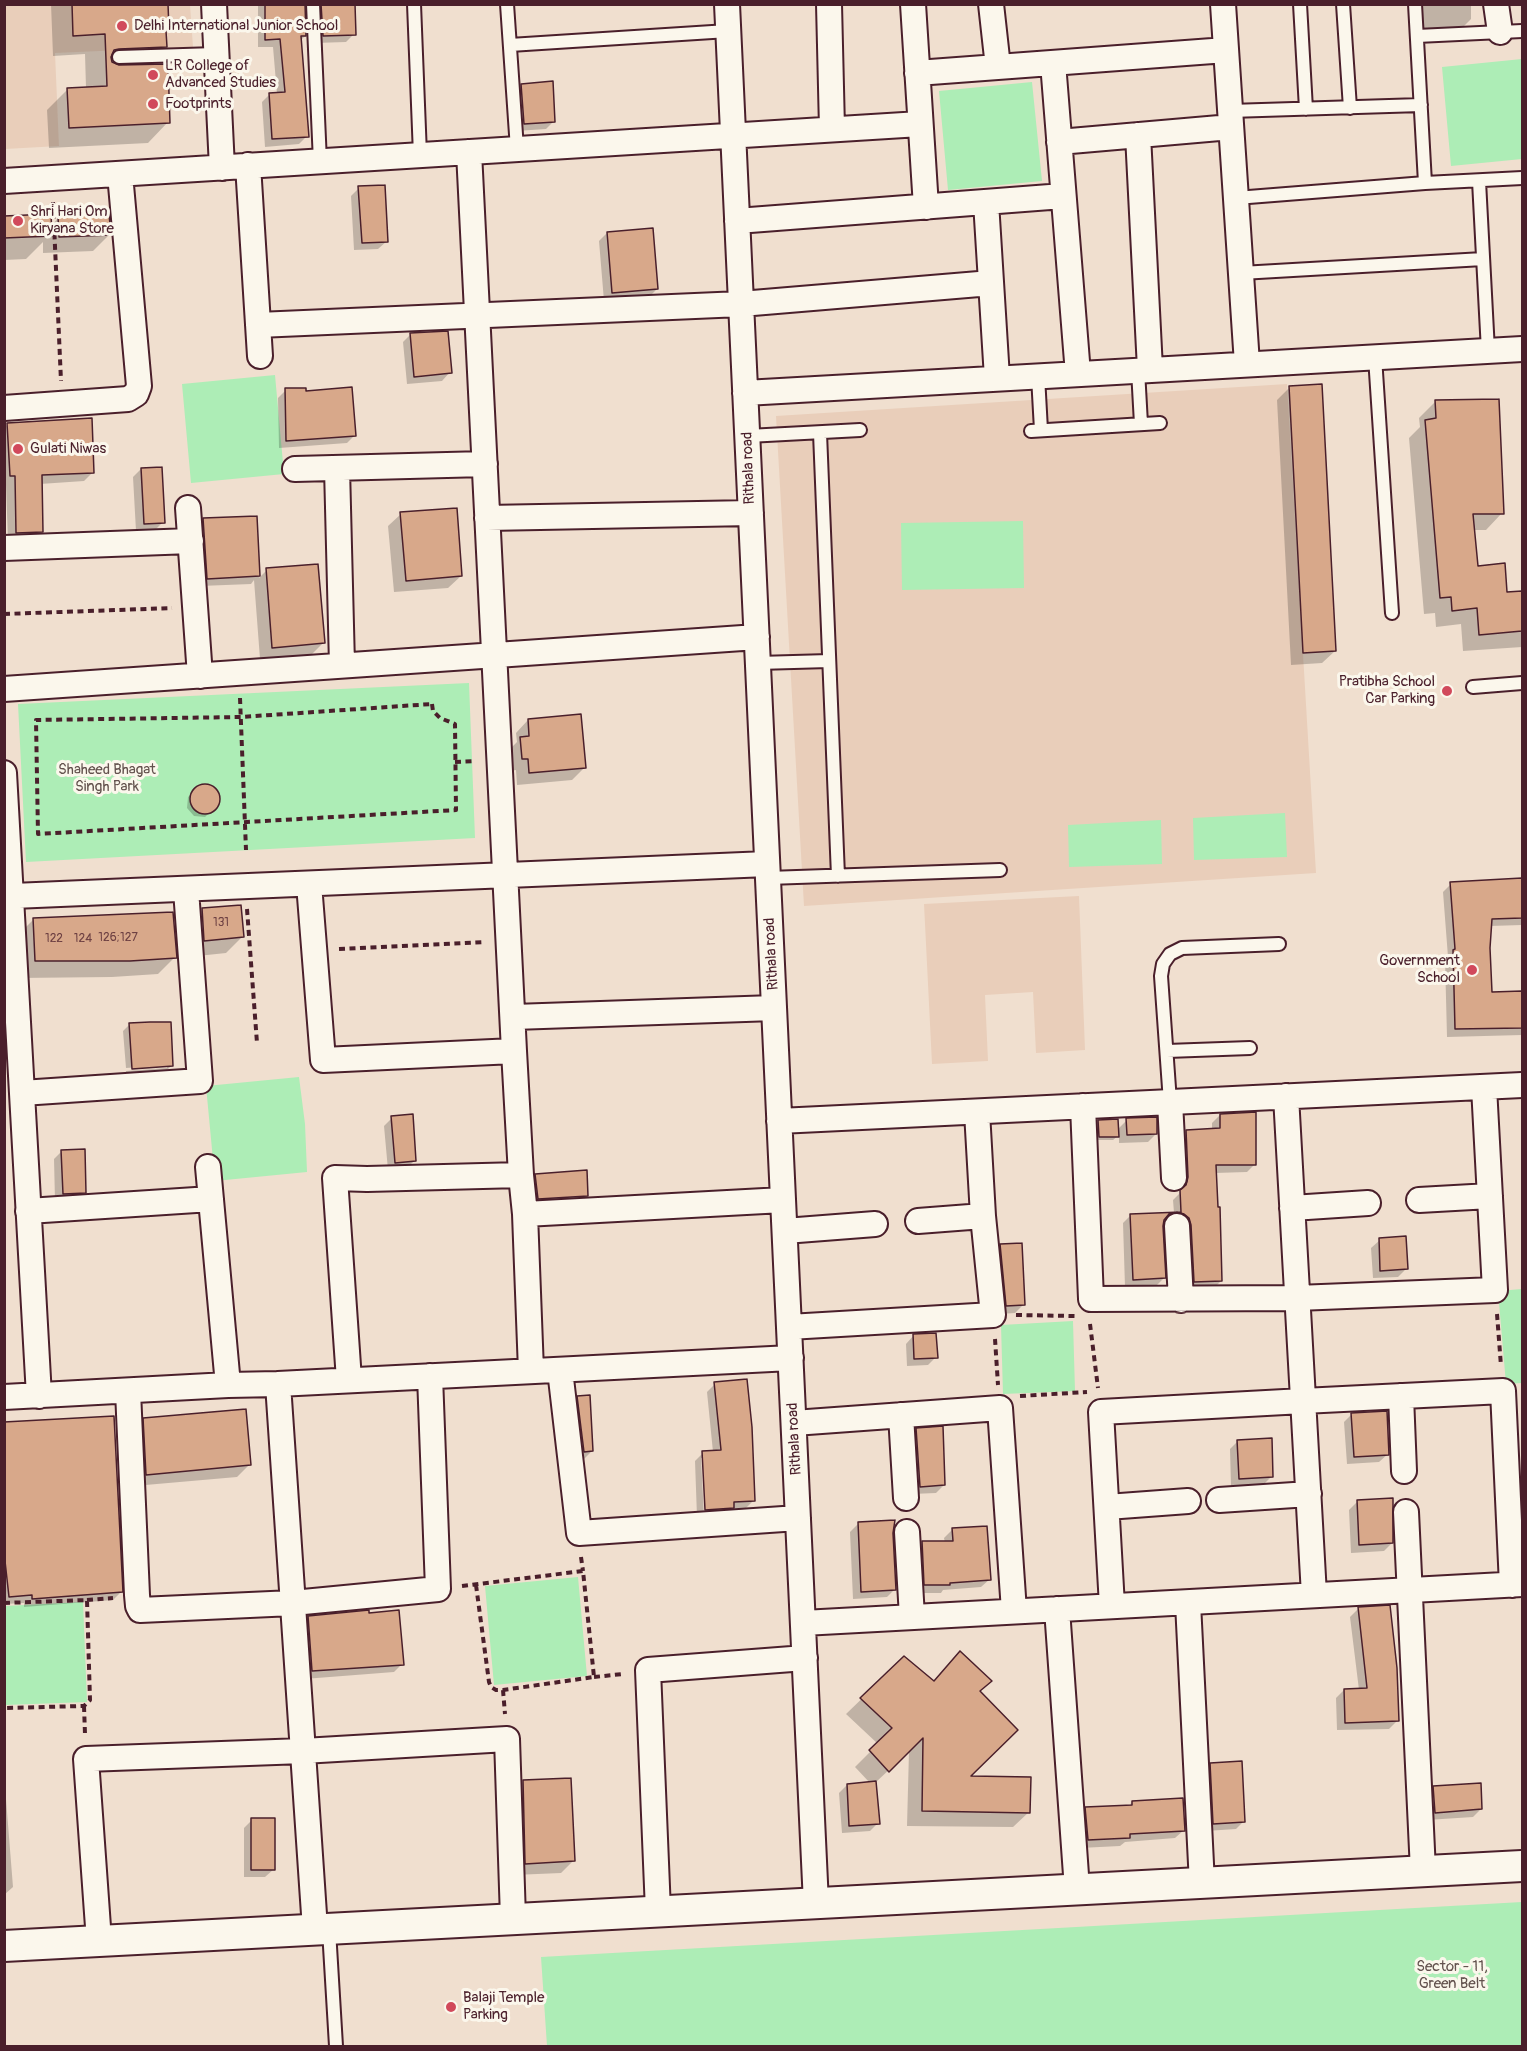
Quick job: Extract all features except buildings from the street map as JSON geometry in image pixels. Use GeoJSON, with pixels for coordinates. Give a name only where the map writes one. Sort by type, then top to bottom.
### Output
{"type":"FeatureCollection","features":[{"type":"Feature","properties":{"kind":"street"},"geometry":{"type":"LineString","coordinates":[[214,4],[222,168]]}},
{"type":"Feature","properties":{"kind":"street","name":"Rithala road"},"geometry":{"type":"LineString","coordinates":[[727,4],[816,1903]]}},
{"type":"Feature","properties":{"kind":"street"},"geometry":{"type":"LineString","coordinates":[[830,4],[832,129]]}},
{"type":"Feature","properties":{"kind":"street"},"geometry":{"type":"LineString","coordinates":[[913,4],[926,207]]}},
{"type":"Feature","properties":{"kind":"street"},"geometry":{"type":"LineString","coordinates":[[991,4],[998,67]]}},
{"type":"Feature","properties":{"kind":"street"},"geometry":{"type":"LineString","coordinates":[[1222,4],[1246,364]]}},
{"type":"Feature","properties":{"kind":"street"},"geometry":{"type":"LineString","coordinates":[[1496,4],[1511,32]]}},
{"type":"Feature","properties":{"kind":"street"},"geometry":{"type":"LineString","coordinates":[[917,73],[1226,50]]}},
{"type":"Feature","properties":{"kind":"street"},"geometry":{"type":"LineString","coordinates":[[1053,63],[1078,374]]}},
{"type":"Feature","properties":{"kind":"street"},"geometry":{"type":"LineString","coordinates":[[1059,142],[1138,135],[1230,119]]}},
{"type":"Feature","properties":{"kind":"street"},"geometry":{"type":"LineString","coordinates":[[4,180],[920,124]]}},
{"type":"Feature","properties":{"kind":"street"},"geometry":{"type":"LineString","coordinates":[[1138,135],[1144,369]]}},
{"type":"Feature","properties":{"kind":"street"},"geometry":{"type":"LineString","coordinates":[[469,152],[514,1051],[525,1214],[531,1371]]}},
{"type":"Feature","properties":{"kind":"street"},"geometry":{"type":"LineString","coordinates":[[248,165],[260,356]]}},
{"type":"Feature","properties":{"kind":"street"},"geometry":{"type":"LineString","coordinates":[[4,408],[129,399],[136,393],[139,386],[120,174]]}},
{"type":"Feature","properties":{"kind":"street"},"geometry":{"type":"LineString","coordinates":[[737,221],[1063,196]]}},
{"type":"Feature","properties":{"kind":"street"},"geometry":{"type":"LineString","coordinates":[[986,202],[997,378]]}},
{"type":"Feature","properties":{"kind":"street"},"geometry":{"type":"LineString","coordinates":[[258,325],[741,304],[991,283]]}},
{"type":"Feature","properties":{"kind":"street"},"geometry":{"type":"LineString","coordinates":[[745,393],[1522,349]]}},
{"type":"Feature","properties":{"kind":"street"},"geometry":{"type":"LineString","coordinates":[[295,469],[485,464]]}},
{"type":"Feature","properties":{"kind":"street"},"geometry":{"type":"LineString","coordinates":[[337,468],[342,666]]}},
{"type":"Feature","properties":{"kind":"street"},"geometry":{"type":"LineString","coordinates":[[189,508],[200,676]]}},
{"type":"Feature","properties":{"kind":"street"},"geometry":{"type":"LineString","coordinates":[[488,518],[750,513]]}},
{"type":"Feature","properties":{"kind":"street"},"geometry":{"type":"LineString","coordinates":[[4,548],[191,541]]}},
{"type":"Feature","properties":{"kind":"street"},"geometry":{"type":"LineString","coordinates":[[4,689],[756,637]]}},
{"type":"Feature","properties":{"kind":"street"},"geometry":{"type":"LineString","coordinates":[[4,773],[13,896],[12,1055],[22,1093],[16,1186],[28,1211],[39,1396]]}},
{"type":"Feature","properties":{"kind":"street"},"geometry":{"type":"LineString","coordinates":[[13,896],[506,875],[767,871]]}},
{"type":"Feature","properties":{"kind":"street"},"geometry":{"type":"LineString","coordinates":[[309,884],[323,1060],[514,1051]]}},
{"type":"Feature","properties":{"kind":"street"},"geometry":{"type":"LineString","coordinates":[[22,1093],[200,1081],[186,890]]}},
{"type":"Feature","properties":{"kind":"street"},"geometry":{"type":"LineString","coordinates":[[514,1017],[774,1008]]}},
{"type":"Feature","properties":{"kind":"street"},"geometry":{"type":"LineString","coordinates":[[779,1121],[1522,1085]]}},
{"type":"Feature","properties":{"kind":"street"},"geometry":{"type":"LineString","coordinates":[[1083,1106],[1092,1299],[1297,1298],[1495,1290],[1484,1087]]}},
{"type":"Feature","properties":{"kind":"street"},"geometry":{"type":"LineString","coordinates":[[1286,1096],[1314,1595]]}},
{"type":"Feature","properties":{"kind":"street"},"geometry":{"type":"LineString","coordinates":[[1170,1102],[1174,1178]]}},
{"type":"Feature","properties":{"kind":"street"},"geometry":{"type":"LineString","coordinates":[[789,1327],[993,1315],[983,1216],[977,1112]]}},
{"type":"Feature","properties":{"kind":"street"},"geometry":{"type":"LineString","coordinates":[[208,1167],[228,1385]]}},
{"type":"Feature","properties":{"kind":"street"},"geometry":{"type":"LineString","coordinates":[[349,1380],[335,1178],[521,1175]]}},
{"type":"Feature","properties":{"kind":"street"},"geometry":{"type":"LineString","coordinates":[[1419,1200],[1490,1196]]}},
{"type":"Feature","properties":{"kind":"street"},"geometry":{"type":"LineString","coordinates":[[28,1211],[212,1199]]}},
{"type":"Feature","properties":{"kind":"street"},"geometry":{"type":"LineString","coordinates":[[525,1214],[783,1200]]}},
{"type":"Feature","properties":{"kind":"street"},"geometry":{"type":"LineString","coordinates":[[1292,1208],[1368,1203]]}},
{"type":"Feature","properties":{"kind":"street"},"geometry":{"type":"LineString","coordinates":[[918,1221],[983,1216]]}},
{"type":"Feature","properties":{"kind":"street"},"geometry":{"type":"LineString","coordinates":[[785,1231],[875,1224]]}},
{"type":"Feature","properties":{"kind":"street"},"geometry":{"type":"LineString","coordinates":[[1177,1226],[1181,1300]]}},
{"type":"Feature","properties":{"kind":"street"},"geometry":{"type":"LineString","coordinates":[[4,1398],[791,1358]]}},
{"type":"Feature","properties":{"kind":"street"},"geometry":{"type":"LineString","coordinates":[[560,1370],[579,1533],[798,1518]]}},
{"type":"Feature","properties":{"kind":"street"},"geometry":{"type":"LineString","coordinates":[[128,1391],[137,1595],[140,1610],[293,1603],[438,1589],[430,1376]]}},
{"type":"Feature","properties":{"kind":"street"},"geometry":{"type":"LineString","coordinates":[[278,1384],[303,1750],[322,1929]]}},
{"type":"Feature","properties":{"kind":"street"},"geometry":{"type":"LineString","coordinates":[[803,1623],[1517,1584],[1503,1391],[1101,1412],[1112,1606]]}},
{"type":"Feature","properties":{"kind":"street"},"geometry":{"type":"LineString","coordinates":[[1401,1396],[1404,1471]]}},
{"type":"Feature","properties":{"kind":"street"},"geometry":{"type":"LineString","coordinates":[[794,1423],[1000,1408],[1014,1611]]}},
{"type":"Feature","properties":{"kind":"street"},"geometry":{"type":"LineString","coordinates":[[901,1415],[906,1498]]}},
{"type":"Feature","properties":{"kind":"street"},"geometry":{"type":"LineString","coordinates":[[1219,1500],[1309,1494]]}},
{"type":"Feature","properties":{"kind":"street"},"geometry":{"type":"LineString","coordinates":[[1107,1507],[1188,1502]]}},
{"type":"Feature","properties":{"kind":"street"},"geometry":{"type":"LineString","coordinates":[[1406,1512],[1423,1871]]}},
{"type":"Feature","properties":{"kind":"street"},"geometry":{"type":"LineString","coordinates":[[907,1532],[912,1617]]}},
{"type":"Feature","properties":{"kind":"street"},"geometry":{"type":"LineString","coordinates":[[1188,1603],[1202,1884]]}},
{"type":"Feature","properties":{"kind":"street"},"geometry":{"type":"LineString","coordinates":[[1057,1609],[1077,1889]]}},
{"type":"Feature","properties":{"kind":"street"},"geometry":{"type":"LineString","coordinates":[[658,1911],[648,1671],[805,1658]]}},
{"type":"Feature","properties":{"kind":"street"},"geometry":{"type":"LineString","coordinates":[[99,1941],[86,1759],[507,1739],[513,1918]]}},
{"type":"Feature","properties":{"kind":"street"},"geometry":{"type":"LineString","coordinates":[[4,1946],[1522,1866]]}},
{"type":"Feature","properties":{"kind":"lane"},"geometry":{"type":"LineString","coordinates":[[314,4],[320,162]]}},
{"type":"Feature","properties":{"kind":"lane"},"geometry":{"type":"LineString","coordinates":[[414,4],[420,155]]}},
{"type":"Feature","properties":{"kind":"lane"},"geometry":{"type":"LineString","coordinates":[[507,4],[517,149]]}},
{"type":"Feature","properties":{"kind":"lane"},"geometry":{"type":"LineString","coordinates":[[1300,4],[1306,109]]}},
{"type":"Feature","properties":{"kind":"lane"},"geometry":{"type":"LineString","coordinates":[[1343,4],[1350,108]]}},
{"type":"Feature","properties":{"kind":"lane"},"geometry":{"type":"LineString","coordinates":[[1415,4],[1425,183]]}},
{"type":"Feature","properties":{"kind":"lane"},"geometry":{"type":"LineString","coordinates":[[510,45],[728,31]]}},
{"type":"Feature","properties":{"kind":"lane"},"geometry":{"type":"LineString","coordinates":[[1417,36],[1511,32]]}},
{"type":"Feature","properties":{"kind":"lane"},"geometry":{"type":"LineString","coordinates":[[118,57],[216,54]]}},
{"type":"Feature","properties":{"kind":"lane"},"geometry":{"type":"LineString","coordinates":[[1230,119],[1306,109],[1421,105]]}},
{"type":"Feature","properties":{"kind":"lane"},"geometry":{"type":"LineString","coordinates":[[1236,198],[1522,178]]}},
{"type":"Feature","properties":{"kind":"lane"},"geometry":{"type":"LineString","coordinates":[[1479,181],[1488,351]]}},
{"type":"Feature","properties":{"kind":"lane"},"geometry":{"type":"LineString","coordinates":[[1241,273],[1483,259]]}},
{"type":"Feature","properties":{"kind":"lane"},"geometry":{"type":"LineString","coordinates":[[1375,357],[1392,613]]}},
{"type":"Feature","properties":{"kind":"lane"},"geometry":{"type":"LineString","coordinates":[[1141,424],[1144,369]]}},
{"type":"Feature","properties":{"kind":"lane"},"geometry":{"type":"LineString","coordinates":[[1038,376],[1036,430],[1160,423]]}},
{"type":"Feature","properties":{"kind":"lane"},"geometry":{"type":"LineString","coordinates":[[748,436],[860,430]]}},
{"type":"Feature","properties":{"kind":"lane"},"geometry":{"type":"LineString","coordinates":[[820,433],[838,876]]}},
{"type":"Feature","properties":{"kind":"lane"},"geometry":{"type":"LineString","coordinates":[[758,663],[829,661]]}},
{"type":"Feature","properties":{"kind":"lane"},"geometry":{"type":"LineString","coordinates":[[1473,687],[1522,683]]}},
{"type":"Feature","properties":{"kind":"lane"},"geometry":{"type":"LineString","coordinates":[[767,871],[838,876],[1000,870]]}},
{"type":"Feature","properties":{"kind":"lane"},"geometry":{"type":"LineString","coordinates":[[1170,1102],[1161,976],[1163,964],[1170,954],[1182,948],[1278,944]]}},
{"type":"Feature","properties":{"kind":"lane"},"geometry":{"type":"LineString","coordinates":[[1167,1051],[1250,1048]]}},
{"type":"Feature","properties":{"kind":"lane"},"geometry":{"type":"LineString","coordinates":[[322,1929],[336,2046]]}},
{"type":"Feature","properties":{"kind":"path"},"geometry":{"type":"LineString","coordinates":[[51,178],[63,405]]}},
{"type":"Feature","properties":{"kind":"path"},"geometry":{"type":"LineString","coordinates":[[4,614],[195,607]]}},
{"type":"Feature","properties":{"kind":"path"},"geometry":{"type":"LineString","coordinates":[[240,693],[246,850]]}},
{"type":"Feature","properties":{"kind":"path"},"geometry":{"type":"LineString","coordinates":[[432,704],[433,711],[440,718],[455,724],[456,810],[245,822],[38,834],[36,720],[241,717],[432,704]]}},
{"type":"Feature","properties":{"kind":"path"},"geometry":{"type":"LineString","coordinates":[[246,887],[257,1043]]}},
{"type":"Feature","properties":{"kind":"path"},"geometry":{"type":"LineString","coordinates":[[314,950],[509,941]]}},
{"type":"Feature","properties":{"kind":"path"},"geometry":{"type":"LineString","coordinates":[[1495,1290],[1503,1391]]}},
{"type":"Feature","properties":{"kind":"path"},"geometry":{"type":"LineString","coordinates":[[998,1386],[993,1315],[1079,1316]]}},
{"type":"Feature","properties":{"kind":"path"},"geometry":{"type":"LineString","coordinates":[[1010,1397],[1098,1391],[1089,1316]]}},
{"type":"Feature","properties":{"kind":"path"},"geometry":{"type":"LineString","coordinates":[[583,1571],[594,1677],[503,1690],[491,1687],[476,1585],[583,1571]]}},
{"type":"Feature","properties":{"kind":"path"},"geometry":{"type":"LineString","coordinates":[[4,1602],[87,1600],[90,1700],[84,1706],[4,1708]]}},
{"type":"Feature","properties":{"kind":"shaded area"},"geometry":{"type":"Polygon","coordinates":[[[5,5],[190,5],[193,47],[55,53],[59,146],[5,149],[5,5]]]}},
{"type":"Feature","properties":{"kind":"shaded area"},"geometry":{"type":"Polygon","coordinates":[[[1287,384],[1316,873],[804,906],[776,416],[1287,384]]]}},
{"type":"Feature","properties":{"kind":"shaded area"},"geometry":{"type":"Polygon","coordinates":[[[1079,896],[1085,1050],[1036,1053],[1033,992],[985,995],[988,1061],[932,1064],[924,904],[1079,896]]]}},
{"type":"Feature","properties":{"kind":"green space"},"geometry":{"type":"Polygon","coordinates":[[[1522,59],[1522,159],[1451,166],[1442,67],[1522,59]]]}},
{"type":"Feature","properties":{"kind":"green space"},"geometry":{"type":"Polygon","coordinates":[[[1032,82],[1042,181],[948,190],[939,91],[1032,82]]]}},
{"type":"Feature","properties":{"kind":"green space"},"geometry":{"type":"Polygon","coordinates":[[[275,375],[284,474],[191,483],[182,384],[275,375]]]}},
{"type":"Feature","properties":{"kind":"green space"},"geometry":{"type":"Polygon","coordinates":[[[1023,521],[1024,588],[902,590],[901,523],[1023,521]]]}},
{"type":"Feature","properties":{"kind":"green space","name":"Shaheed Bhagat Singh Park"},"geometry":{"type":"Polygon","coordinates":[[[469,683],[475,838],[26,862],[18,704],[469,683]]]}},
{"type":"Feature","properties":{"kind":"green space"},"geometry":{"type":"Polygon","coordinates":[[[1285,813],[1287,857],[1194,860],[1193,818],[1285,813]]]}},
{"type":"Feature","properties":{"kind":"green space"},"geometry":{"type":"Polygon","coordinates":[[[1161,820],[1162,864],[1069,867],[1068,825],[1161,820]]]}},
{"type":"Feature","properties":{"kind":"green space"},"geometry":{"type":"Polygon","coordinates":[[[299,1077],[305,1124],[307,1172],[215,1181],[206,1086],[299,1077]]]}},
{"type":"Feature","properties":{"kind":"green space"},"geometry":{"type":"Polygon","coordinates":[[[1522,1289],[1522,1383],[1506,1384],[1498,1291],[1522,1289]]]}},
{"type":"Feature","properties":{"kind":"green space"},"geometry":{"type":"Polygon","coordinates":[[[1073,1321],[1075,1391],[1003,1394],[1001,1325],[1073,1321]]]}},
{"type":"Feature","properties":{"kind":"green space"},"geometry":{"type":"Polygon","coordinates":[[[578,1577],[587,1676],[494,1685],[485,1586],[578,1577]]]}},
{"type":"Feature","properties":{"kind":"green space"},"geometry":{"type":"Polygon","coordinates":[[[83,1602],[87,1702],[5,1705],[5,1606],[83,1602]]]}},
{"type":"Feature","properties":{"kind":"green space","name":"Sector - 11, Green Belt"},"geometry":{"type":"Polygon","coordinates":[[[1522,1902],[1522,2046],[547,2046],[541,1957],[1522,1902]]]}},
{"type":"Feature","properties":{"kind":"place","name":"Delhi International Junior School"},"geometry":{"type":"Point","coordinates":[122,26]}},
{"type":"Feature","properties":{"kind":"place","name":"LR College of Advanced Studies"},"geometry":{"type":"Point","coordinates":[153,75]}},
{"type":"Feature","properties":{"kind":"place","name":"Footprints"},"geometry":{"type":"Point","coordinates":[153,104]}},
{"type":"Feature","properties":{"kind":"place","name":"Shri Hari Om Kiryana Store"},"geometry":{"type":"Point","coordinates":[18,221]}},
{"type":"Feature","properties":{"kind":"place","name":"Gulati Niwas"},"geometry":{"type":"Point","coordinates":[18,449]}},
{"type":"Feature","properties":{"kind":"place","name":"Pratibha School Car Parking"},"geometry":{"type":"Point","coordinates":[1447,691]}},
{"type":"Feature","properties":{"kind":"place","name":"Government School"},"geometry":{"type":"Point","coordinates":[1472,970]}},
{"type":"Feature","properties":{"kind":"place","name":"Balaji Temple Parking"},"geometry":{"type":"Point","coordinates":[451,2007]}}]}
